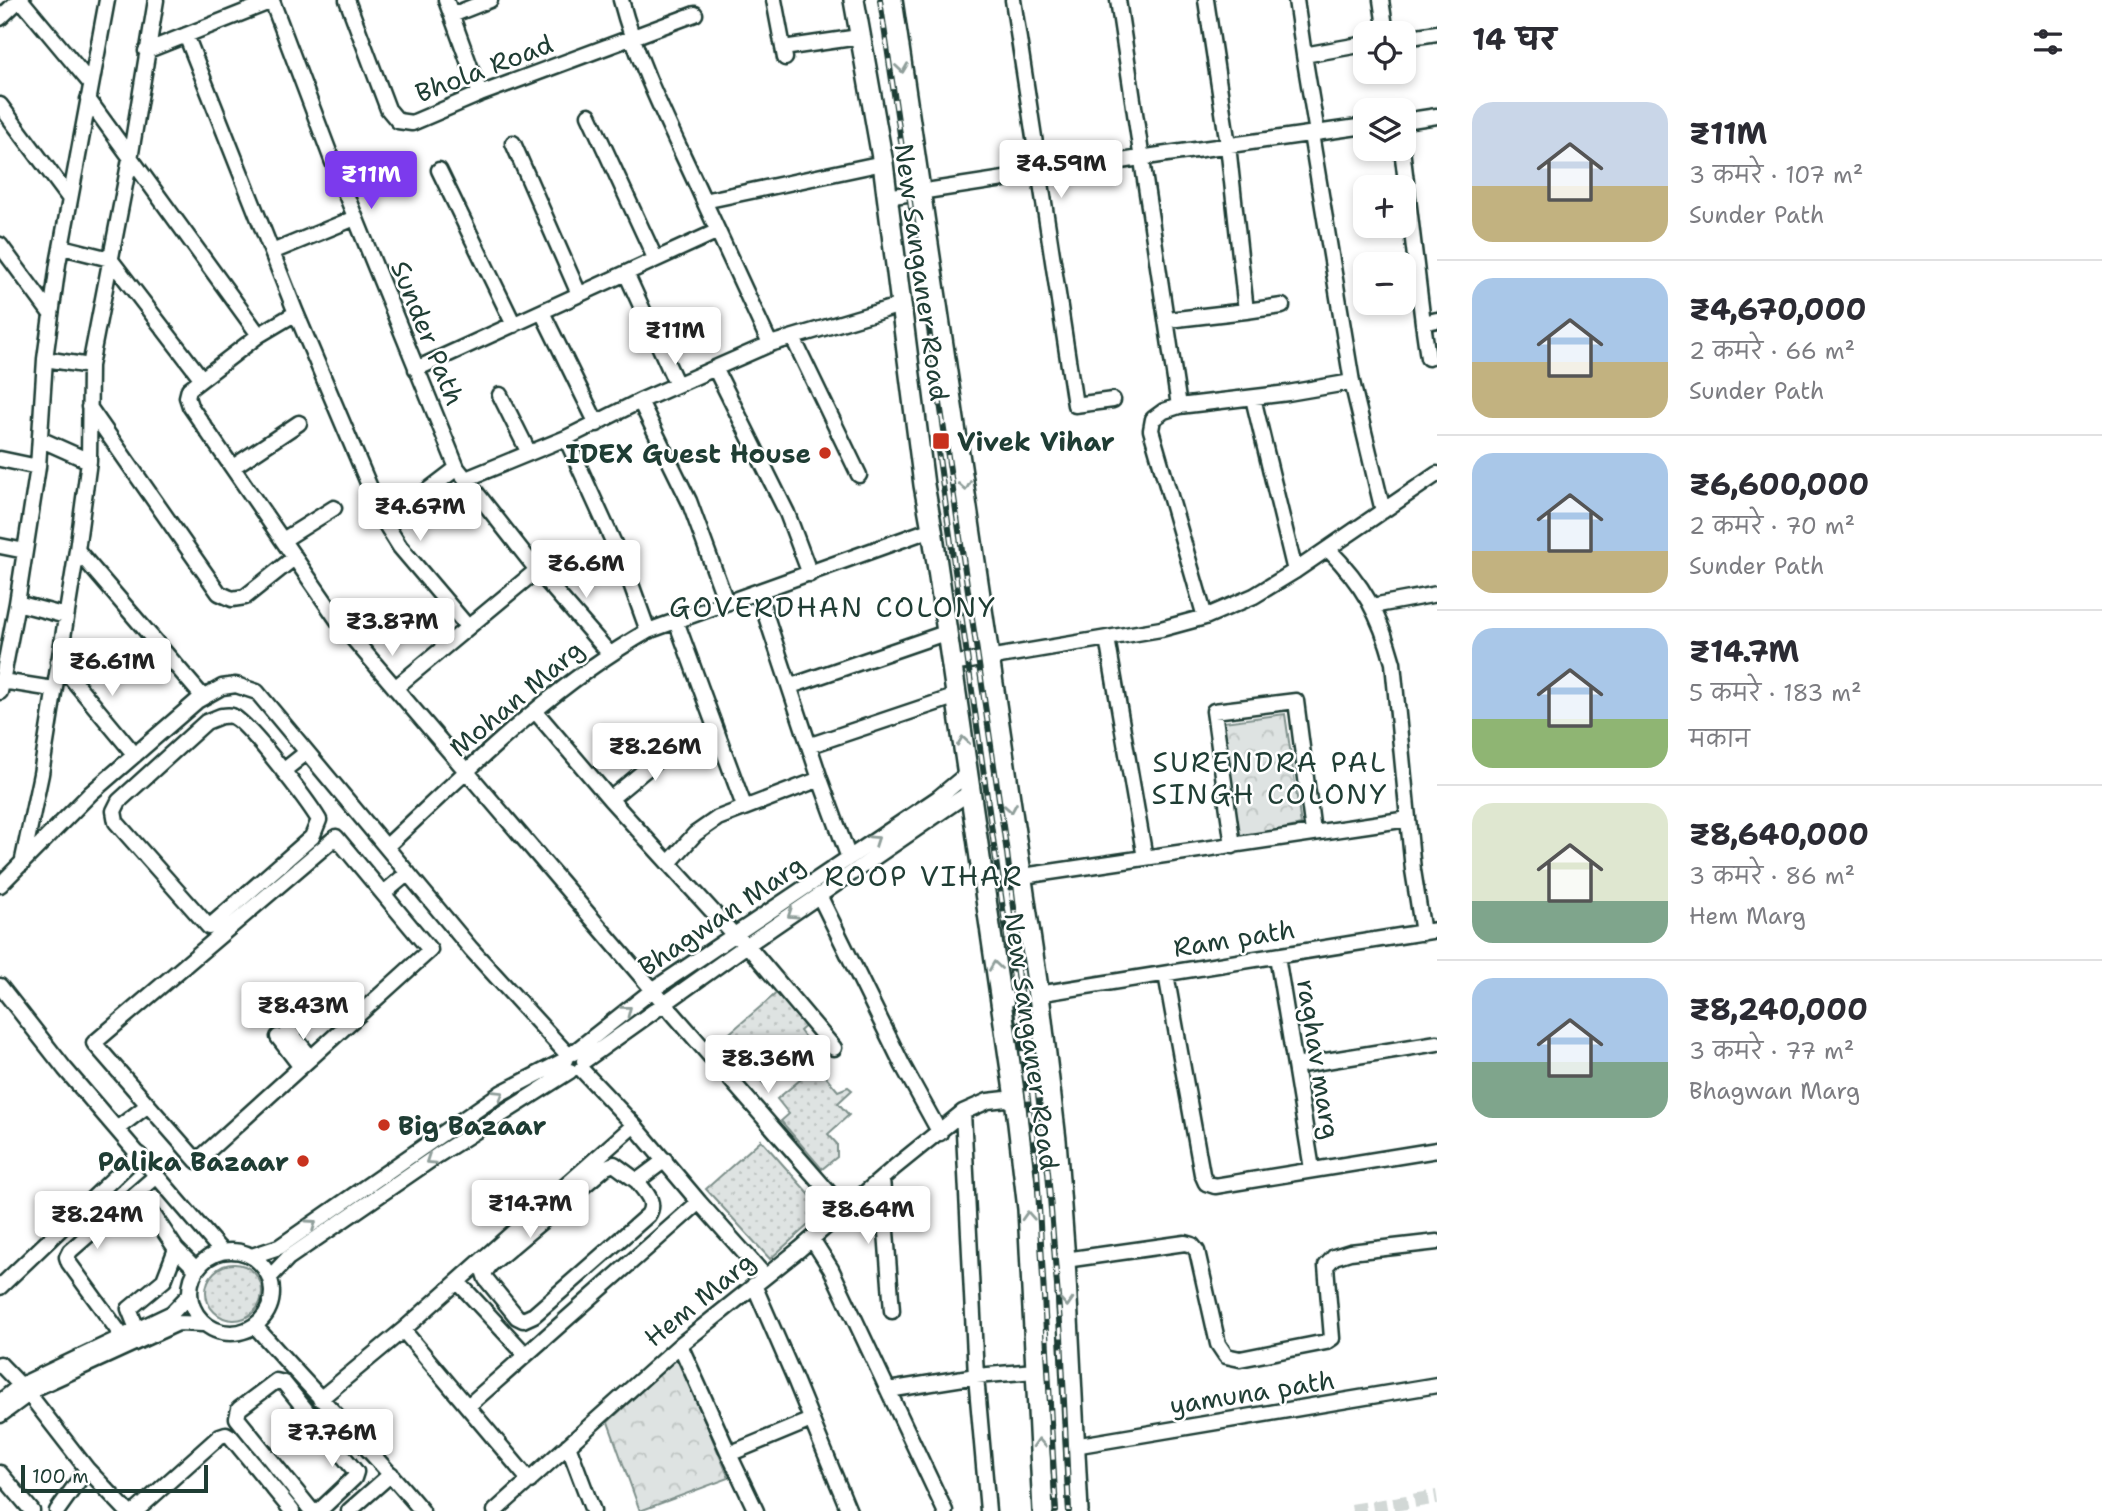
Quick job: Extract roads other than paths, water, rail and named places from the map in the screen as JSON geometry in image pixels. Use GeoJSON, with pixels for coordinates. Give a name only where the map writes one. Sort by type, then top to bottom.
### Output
{"type":"FeatureCollection","features":[{"type":"Feature","properties":{"kind":"main road","name":"New Sanganer Road"},"geometry":{"type":"LineString","coordinates":[[854,0],[883,163],[924,485],[1015,1098],[1028,1209],[1043,1511]]}},
{"type":"Feature","properties":{"kind":"main road","name":"New Sanganer Road"},"geometry":{"type":"LineString","coordinates":[[892,0],[1039,995],[1056,1140],[1065,1261],[1077,1511]]}},
{"type":"Feature","properties":{"kind":"street"},"geometry":{"type":"LineString","coordinates":[[0,18],[20,0],[91,84]]}},
{"type":"Feature","properties":{"kind":"street"},"geometry":{"type":"LineString","coordinates":[[53,689],[1,687],[6,631],[17,603],[42,440],[45,359],[61,247],[107,0]]}},
{"type":"Feature","properties":{"kind":"street"},"geometry":{"type":"LineString","coordinates":[[22,864],[41,774],[78,550],[89,461],[90,366],[130,159],[156,0]]}},
{"type":"Feature","properties":{"kind":"street"},"geometry":{"type":"LineString","coordinates":[[446,0],[480,94]]}},
{"type":"Feature","properties":{"kind":"street"},"geometry":{"type":"LineString","coordinates":[[452,15],[490,0]]}},
{"type":"Feature","properties":{"kind":"street"},"geometry":{"type":"LineString","coordinates":[[621,0],[633,38],[770,344]]}},
{"type":"Feature","properties":{"kind":"street"},"geometry":{"type":"LineString","coordinates":[[774,0],[784,53],[859,37]]}},
{"type":"Feature","properties":{"kind":"street"},"geometry":{"type":"LineString","coordinates":[[1013,0],[1074,405],[1113,400]]}},
{"type":"Feature","properties":{"kind":"street"},"geometry":{"type":"LineString","coordinates":[[1118,0],[1180,406]]}},
{"type":"Feature","properties":{"kind":"street"},"geometry":{"type":"LineString","coordinates":[[1206,0],[1228,145],[1246,311]]}},
{"type":"Feature","properties":{"kind":"street"},"geometry":{"type":"LineString","coordinates":[[1296,0],[1352,382],[1383,511]]}},
{"type":"Feature","properties":{"kind":"street"},"geometry":{"type":"LineString","coordinates":[[1381,0],[1384,21]]}},
{"type":"Feature","properties":{"kind":"street","name":"Sunder Path"},"geometry":{"type":"LineString","coordinates":[[146,51],[272,1],[355,218],[416,369],[462,473],[537,570],[609,653]]}},
{"type":"Feature","properties":{"kind":"street","name":"Bhola Road"},"geometry":{"type":"LineString","coordinates":[[353,2],[388,109],[398,121],[412,123],[480,94],[695,14]]}},
{"type":"Feature","properties":{"kind":"street"},"geometry":{"type":"LineString","coordinates":[[1416,36],[1437,33]]}},
{"type":"Feature","properties":{"kind":"street"},"geometry":{"type":"LineString","coordinates":[[186,35],[296,313],[385,523],[400,547],[467,626]]}},
{"type":"Feature","properties":{"kind":"street"},"geometry":{"type":"LineString","coordinates":[[1304,55],[1353,46]]}},
{"type":"Feature","properties":{"kind":"street"},"geometry":{"type":"LineString","coordinates":[[88,99],[259,335]]}},
{"type":"Feature","properties":{"kind":"street"},"geometry":{"type":"LineString","coordinates":[[0,105],[71,200]]}},
{"type":"Feature","properties":{"kind":"street"},"geometry":{"type":"LineString","coordinates":[[589,115],[654,258]]}},
{"type":"Feature","properties":{"kind":"street"},"geometry":{"type":"LineString","coordinates":[[1416,119],[1437,116]]}},
{"type":"Feature","properties":{"kind":"street"},"geometry":{"type":"LineString","coordinates":[[887,197],[1353,128]]}},
{"type":"Feature","properties":{"kind":"street"},"geometry":{"type":"LineString","coordinates":[[513,142],[579,294]]}},
{"type":"Feature","properties":{"kind":"street"},"geometry":{"type":"LineString","coordinates":[[1404,161],[1430,322],[1428,358]]}},
{"type":"Feature","properties":{"kind":"street"},"geometry":{"type":"LineString","coordinates":[[704,201],[883,163]]}},
{"type":"Feature","properties":{"kind":"street"},"geometry":{"type":"LineString","coordinates":[[439,170],[514,325]]}},
{"type":"Feature","properties":{"kind":"street"},"geometry":{"type":"LineString","coordinates":[[272,252],[355,218]]}},
{"type":"Feature","properties":{"kind":"street"},"geometry":{"type":"LineString","coordinates":[[416,369],[718,231]]}},
{"type":"Feature","properties":{"kind":"street"},"geometry":{"type":"LineString","coordinates":[[0,245],[51,314]]}},
{"type":"Feature","properties":{"kind":"street"},"geometry":{"type":"LineString","coordinates":[[61,247],[110,259],[202,379]]}},
{"type":"Feature","properties":{"kind":"street"},"geometry":{"type":"LineString","coordinates":[[626,273],[677,386]]}},
{"type":"Feature","properties":{"kind":"street"},"geometry":{"type":"LineString","coordinates":[[385,523],[462,473],[529,453],[566,438],[640,401],[770,344],[901,305]]}},
{"type":"Feature","properties":{"kind":"street"},"geometry":{"type":"LineString","coordinates":[[1167,320],[1283,306]]}},
{"type":"Feature","properties":{"kind":"street"},"geometry":{"type":"LineString","coordinates":[[542,312],[597,424]]}},
{"type":"Feature","properties":{"kind":"street"},"geometry":{"type":"LineString","coordinates":[[296,313],[259,335],[189,389],[187,397],[190,406],[339,622],[845,1211]]}},
{"type":"Feature","properties":{"kind":"street"},"geometry":{"type":"LineString","coordinates":[[793,338],[859,475]]}},
{"type":"Feature","properties":{"kind":"street"},"geometry":{"type":"LineString","coordinates":[[45,359],[90,366]]}},
{"type":"Feature","properties":{"kind":"street"},"geometry":{"type":"LineString","coordinates":[[715,368],[787,513],[810,574]]}},
{"type":"Feature","properties":{"kind":"street"},"geometry":{"type":"LineString","coordinates":[[1205,617],[1151,430],[1153,419],[1164,411],[1180,406],[1253,398],[1352,382]]}},
{"type":"Feature","properties":{"kind":"street"},"geometry":{"type":"LineString","coordinates":[[500,395],[529,453]]}},
{"type":"Feature","properties":{"kind":"street"},"geometry":{"type":"LineString","coordinates":[[1253,398],[1295,571]]}},
{"type":"Feature","properties":{"kind":"street"},"geometry":{"type":"LineString","coordinates":[[640,401],[689,501],[726,602]]}},
{"type":"Feature","properties":{"kind":"street"},"geometry":{"type":"LineString","coordinates":[[89,407],[219,593],[232,599],[245,597],[295,557]]}},
{"type":"Feature","properties":{"kind":"street"},"geometry":{"type":"LineString","coordinates":[[233,467],[299,423]]}},
{"type":"Feature","properties":{"kind":"street"},"geometry":{"type":"LineString","coordinates":[[566,438],[626,570],[648,631]]}},
{"type":"Feature","properties":{"kind":"street"},"geometry":{"type":"LineString","coordinates":[[42,440],[89,461]]}},
{"type":"Feature","properties":{"kind":"street"},"geometry":{"type":"LineString","coordinates":[[0,459],[38,467]]}},
{"type":"Feature","properties":{"kind":"street"},"geometry":{"type":"LineString","coordinates":[[952,664],[1161,629],[1205,617],[1254,596],[1295,571],[1437,474]]}},
{"type":"Feature","properties":{"kind":"street"},"geometry":{"type":"LineString","coordinates":[[283,540],[334,508]]}},
{"type":"Feature","properties":{"kind":"street","name":"Mohan Marg"},"geometry":{"type":"LineString","coordinates":[[386,847],[534,711],[609,653],[648,631],[932,529]]}},
{"type":"Feature","properties":{"kind":"street"},"geometry":{"type":"LineString","coordinates":[[0,546],[25,551]]}},
{"type":"Feature","properties":{"kind":"street"},"geometry":{"type":"LineString","coordinates":[[1328,549],[1348,569],[1372,606],[1384,630],[1394,663],[1413,870],[1430,931]]}},
{"type":"Feature","properties":{"kind":"street"},"geometry":{"type":"LineString","coordinates":[[78,550],[203,697]]}},
{"type":"Feature","properties":{"kind":"street"},"geometry":{"type":"LineString","coordinates":[[395,688],[537,570]]}},
{"type":"Feature","properties":{"kind":"street"},"geometry":{"type":"LineString","coordinates":[[758,592],[849,858]]}},
{"type":"Feature","properties":{"kind":"street"},"geometry":{"type":"LineString","coordinates":[[1372,606],[1437,594]]}},
{"type":"Feature","properties":{"kind":"street"},"geometry":{"type":"LineString","coordinates":[[17,603],[66,616]]}},
{"type":"Feature","properties":{"kind":"street"},"geometry":{"type":"LineString","coordinates":[[676,621],[744,807]]}},
{"type":"Feature","properties":{"kind":"street"},"geometry":{"type":"LineString","coordinates":[[791,687],[947,632]]}},
{"type":"Feature","properties":{"kind":"street"},"geometry":{"type":"LineString","coordinates":[[1107,638],[1145,858]]}},
{"type":"Feature","properties":{"kind":"street"},"geometry":{"type":"LineString","coordinates":[[58,662],[135,755]]}},
{"type":"Feature","properties":{"kind":"street"},"geometry":{"type":"LineString","coordinates":[[0,885],[91,793],[203,697],[222,687],[236,685],[257,692],[471,949],[665,1160],[760,1280],[811,1420],[849,1511]]}},
{"type":"Feature","properties":{"kind":"street"},"geometry":{"type":"LineString","coordinates":[[811,746],[957,696]]}},
{"type":"Feature","properties":{"kind":"street"},"geometry":{"type":"LineString","coordinates":[[1233,846],[1214,711],[1296,701],[1313,832]]}},
{"type":"Feature","properties":{"kind":"street"},"geometry":{"type":"LineString","coordinates":[[534,711],[734,935],[747,944],[834,1048]]}},
{"type":"Feature","properties":{"kind":"street"},"geometry":{"type":"LineString","coordinates":[[221,716],[233,716],[246,727],[283,771],[310,804],[318,820],[312,837],[209,927],[116,822],[114,811],[120,802],[206,722],[221,716]]}},
{"type":"Feature","properties":{"kind":"street"},"geometry":{"type":"LineString","coordinates":[[610,799],[679,742]]}},
{"type":"Feature","properties":{"kind":"street"},"geometry":{"type":"LineString","coordinates":[[283,771],[307,752]]}},
{"type":"Feature","properties":{"kind":"street"},"geometry":{"type":"LineString","coordinates":[[669,863],[695,834],[718,818],[820,779]]}},
{"type":"Feature","properties":{"kind":"street","name":"Bhagwan Marg"},"geometry":{"type":"LineString","coordinates":[[252,1256],[279,1247],[501,1093],[574,1061],[654,989],[938,798],[969,783]]}},
{"type":"Feature","properties":{"kind":"street","name":"Bhagwan Marg"},"geometry":{"type":"LineString","coordinates":[[270,1277],[288,1258],[819,895],[969,783]]}},
{"type":"Feature","properties":{"kind":"street"},"geometry":{"type":"LineString","coordinates":[[1023,876],[1408,819]]}},
{"type":"Feature","properties":{"kind":"street"},"geometry":{"type":"LineString","coordinates":[[337,837],[430,950],[306,1062],[197,1161],[94,1044],[337,837]]}},
{"type":"Feature","properties":{"kind":"street"},"geometry":{"type":"LineString","coordinates":[[384,893],[408,873]]}},
{"type":"Feature","properties":{"kind":"street"},"geometry":{"type":"LineString","coordinates":[[819,895],[903,1066],[940,1133]]}},
{"type":"Feature","properties":{"kind":"street","name":"Ram path"},"geometry":{"type":"LineString","coordinates":[[1000,1000],[1430,931]]}},
{"type":"Feature","properties":{"kind":"street","name":"raghav marg"},"geometry":{"type":"LineString","coordinates":[[1277,956],[1312,1169]]}},
{"type":"Feature","properties":{"kind":"street"},"geometry":{"type":"LineString","coordinates":[[1166,974],[1202,1174],[1206,1183],[1215,1186],[1437,1150]]}},
{"type":"Feature","properties":{"kind":"street"},"geometry":{"type":"LineString","coordinates":[[0,986],[65,1069],[222,1252]]}},
{"type":"Feature","properties":{"kind":"street"},"geometry":{"type":"LineString","coordinates":[[283,1033],[306,1062]]}},
{"type":"Feature","properties":{"kind":"street"},"geometry":{"type":"LineString","coordinates":[[1295,1066],[1437,1043]]}},
{"type":"Feature","properties":{"kind":"street","name":"Hem Marg"},"geometry":{"type":"LineString","coordinates":[[495,1511],[680,1345],[964,1112],[988,1101],[1015,1098]]}},
{"type":"Feature","properties":{"kind":"street"},"geometry":{"type":"LineString","coordinates":[[118,1128],[148,1105]]}},
{"type":"Feature","properties":{"kind":"street"},"geometry":{"type":"LineString","coordinates":[[964,1112],[976,1376],[988,1511]]}},
{"type":"Feature","properties":{"kind":"street"},"geometry":{"type":"LineString","coordinates":[[320,1399],[403,1330],[634,1125]]}},
{"type":"Feature","properties":{"kind":"street"},"geometry":{"type":"LineString","coordinates":[[0,1287],[139,1154]]}},
{"type":"Feature","properties":{"kind":"street"},"geometry":{"type":"LineString","coordinates":[[637,1181],[665,1160]]}},
{"type":"Feature","properties":{"kind":"street"},"geometry":{"type":"LineString","coordinates":[[614,1164],[619,1166],[637,1181],[652,1203],[648,1215],[534,1315],[523,1320],[517,1317],[486,1279],[484,1273],[490,1265],[606,1167],[614,1164]]}},
{"type":"Feature","properties":{"kind":"street"},"geometry":{"type":"LineString","coordinates":[[122,1336],[69,1263],[67,1256],[157,1175]]}},
{"type":"Feature","properties":{"kind":"street"},"geometry":{"type":"LineString","coordinates":[[882,1178],[892,1311]]}},
{"type":"Feature","properties":{"kind":"street"},"geometry":{"type":"LineString","coordinates":[[138,1192],[176,1249],[196,1269]]}},
{"type":"Feature","properties":{"kind":"street"},"geometry":{"type":"LineString","coordinates":[[468,1406],[699,1202]]}},
{"type":"Feature","properties":{"kind":"street"},"geometry":{"type":"LineString","coordinates":[[812,1238],[831,1269],[944,1511]]}},
{"type":"Feature","properties":{"kind":"street"},"geometry":{"type":"LineString","coordinates":[[1065,1261],[1185,1243],[1192,1245],[1197,1251],[1218,1344],[1226,1356],[1240,1359],[1326,1342],[1332,1338],[1326,1266],[1334,1257],[1350,1252],[1437,1242]]}},
{"type":"Feature","properties":{"kind":"street"},"geometry":{"type":"LineString","coordinates":[[107,1317],[129,1309],[164,1280],[176,1249]]}},
{"type":"Feature","properties":{"kind":"street"},"geometry":{"type":"LineString","coordinates":[[236,1251],[252,1256],[263,1265],[270,1277],[273,1292],[268,1311],[255,1326],[237,1334],[217,1332],[203,1324],[192,1309],[189,1295],[189,1286],[196,1269],[206,1259],[222,1252],[236,1251]]}},
{"type":"Feature","properties":{"kind":"street"},"geometry":{"type":"LineString","coordinates":[[458,1282],[525,1354]]}},
{"type":"Feature","properties":{"kind":"street"},"geometry":{"type":"LineString","coordinates":[[0,1402],[122,1336],[172,1313],[189,1295]]}},
{"type":"Feature","properties":{"kind":"street"},"geometry":{"type":"LineString","coordinates":[[129,1309],[138,1329]]}},
{"type":"Feature","properties":{"kind":"street"},"geometry":{"type":"LineString","coordinates":[[0,1415],[24,1389],[177,1323],[203,1324]]}},
{"type":"Feature","properties":{"kind":"street"},"geometry":{"type":"LineString","coordinates":[[255,1326],[422,1511]]}},
{"type":"Feature","properties":{"kind":"street"},"geometry":{"type":"LineString","coordinates":[[403,1330],[530,1481]]}},
{"type":"Feature","properties":{"kind":"street"},"geometry":{"type":"LineString","coordinates":[[680,1345],[756,1511]]}},
{"type":"Feature","properties":{"kind":"street"},"geometry":{"type":"LineString","coordinates":[[0,1364],[24,1389],[87,1469],[127,1511]]}},
{"type":"Feature","properties":{"kind":"street"},"geometry":{"type":"LineString","coordinates":[[888,1390],[976,1376],[1035,1371]]}},
{"type":"Feature","properties":{"kind":"street"},"geometry":{"type":"LineString","coordinates":[[312,1511],[239,1422],[239,1409],[265,1388],[280,1381],[356,1472],[354,1478],[319,1511]]}},
{"type":"Feature","properties":{"kind":"street","name":"yamuna path"},"geometry":{"type":"LineString","coordinates":[[1074,1446],[1437,1385]]}},
{"type":"Feature","properties":{"kind":"street"},"geometry":{"type":"LineString","coordinates":[[321,1429],[335,1415]]}},
{"type":"Feature","properties":{"kind":"street"},"geometry":{"type":"LineString","coordinates":[[729,1454],[811,1420]]}},
{"type":"Feature","properties":{"kind":"street"},"geometry":{"type":"LineString","coordinates":[[136,1511],[220,1436],[226,1434],[290,1510]]}},
{"type":"Feature","properties":{"kind":"street"},"geometry":{"type":"LineString","coordinates":[[568,1445],[593,1511]]}},
{"type":"Feature","properties":{"kind":"street"},"geometry":{"type":"LineString","coordinates":[[57,1511],[87,1469]]}},
{"type":"Feature","properties":{"kind":"street"},"geometry":{"type":"LineString","coordinates":[[0,1473],[32,1511]]}},
{"type":"Feature","properties":{"kind":"street"},"geometry":{"type":"LineString","coordinates":[[349,1511],[391,1474]]}},
{"type":"Feature","properties":{"kind":"tunnel"},"geometry":{"type":"LineString","coordinates":[[1352,1511],[1437,1497]]}},
{"type":"Feature","properties":{"kind":"railway"},"geometry":{"type":"LineString","coordinates":[[880,0],[1007,853],[1048,1172],[1061,1336],[1069,1511]]}},
{"type":"Feature","properties":{"kind":"railway"},"geometry":{"type":"LineString","coordinates":[[936,437],[1014,987],[1037,1171],[1056,1511]]}},
{"type":"Feature","properties":{"kind":"place","name":"Vivek Vihar"},"geometry":{"type":"Point","coordinates":[941,441]}},
{"type":"Feature","properties":{"kind":"place","name":"IDEX Guest House"},"geometry":{"type":"Point","coordinates":[825,453]}},
{"type":"Feature","properties":{"kind":"place","name":"Big Bazaar"},"geometry":{"type":"Point","coordinates":[384,1125]}},
{"type":"Feature","properties":{"kind":"place","name":"Palika Bazaar"},"geometry":{"type":"Point","coordinates":[303,1161]}},
{"type":"Feature","properties":{"kind":"district","name":"GOVERDHAN COLONY"},"geometry":{"type":"Point","coordinates":[833,607]}},
{"type":"Feature","properties":{"kind":"district","name":"SURENDRA PAL SINGH COLONY"},"geometry":{"type":"Point","coordinates":[1270,778]}},
{"type":"Feature","properties":{"kind":"district","name":"ROOP VIHAR"},"geometry":{"type":"Point","coordinates":[924,876]}}]}
